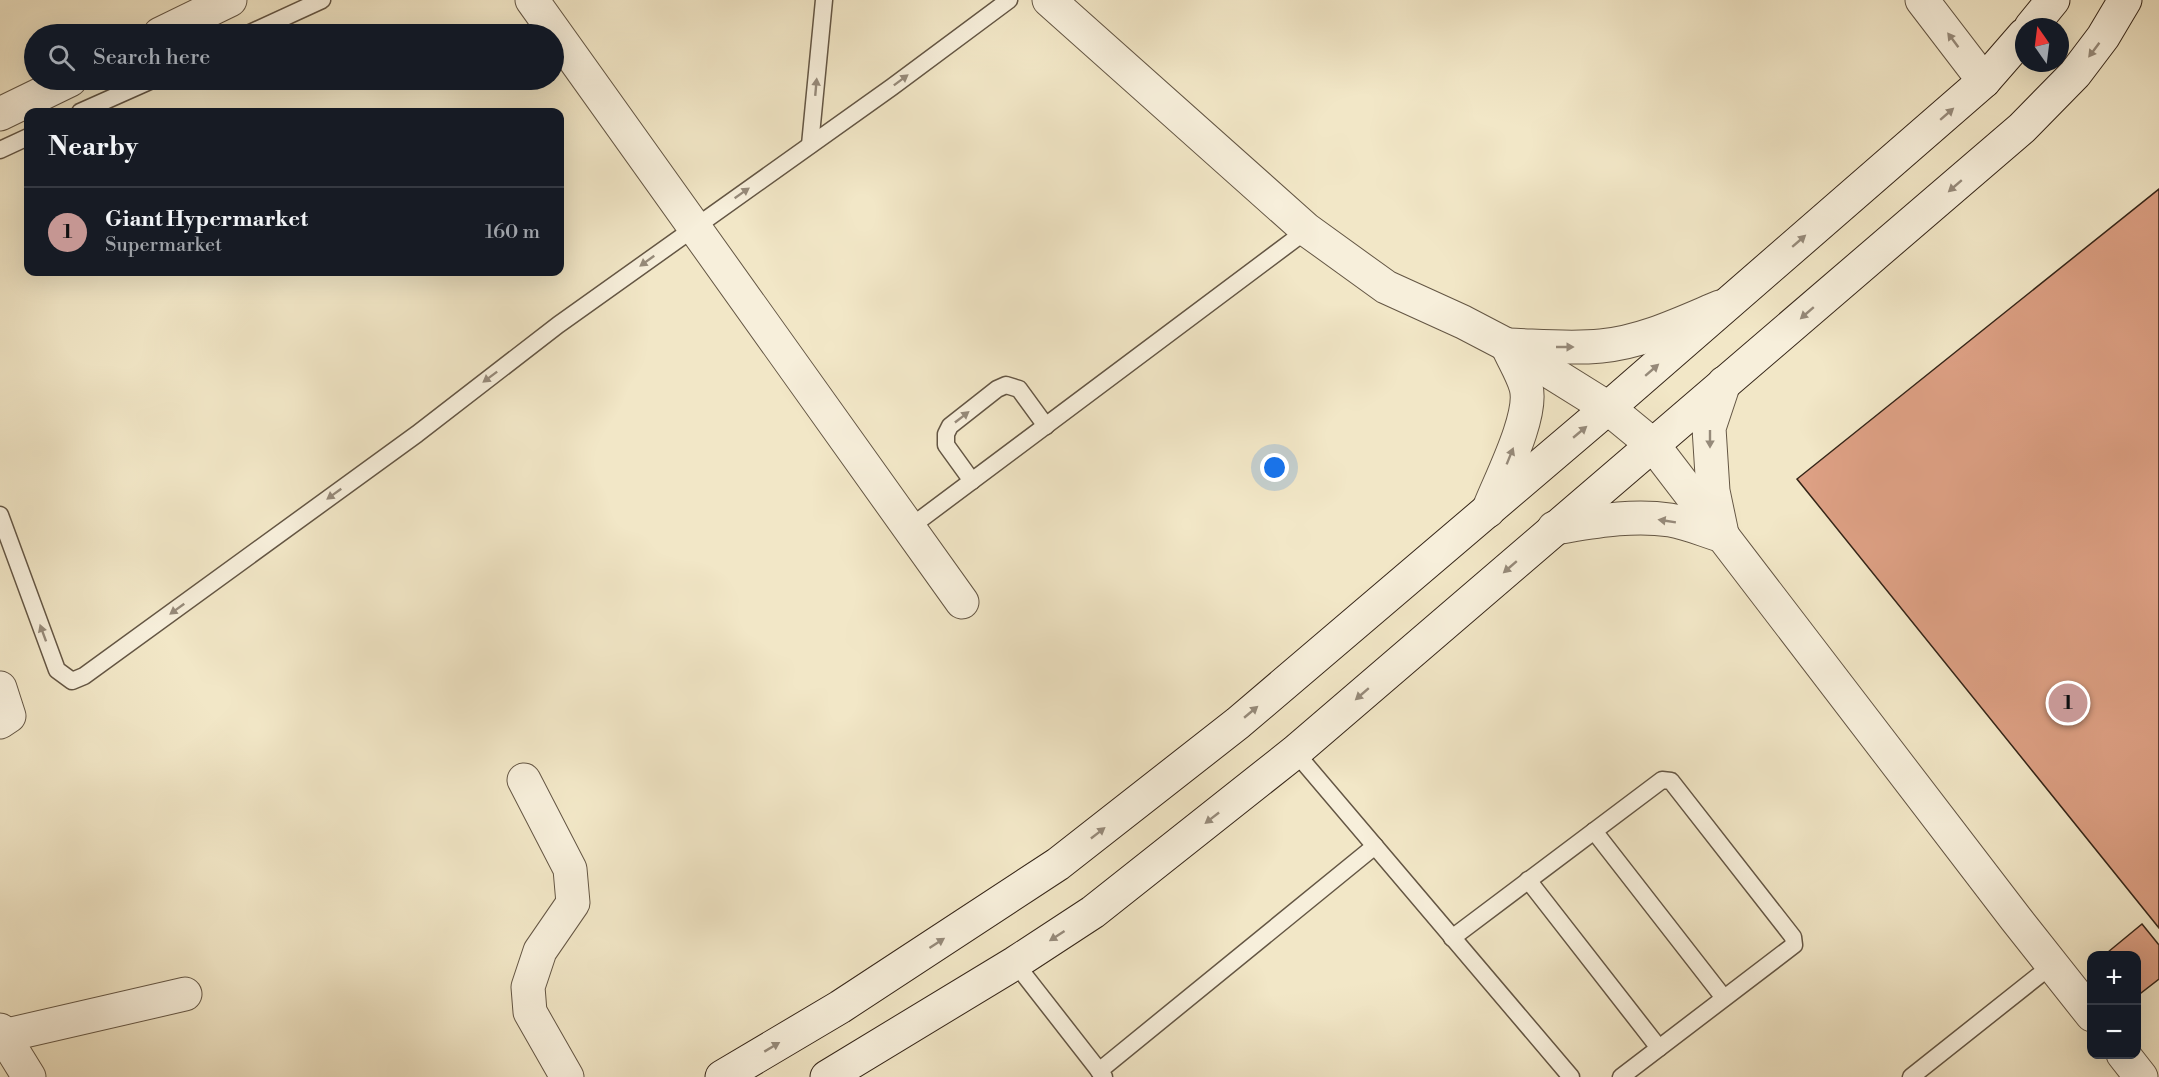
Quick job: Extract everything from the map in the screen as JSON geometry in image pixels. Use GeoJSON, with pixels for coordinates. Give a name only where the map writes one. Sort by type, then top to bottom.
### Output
{"type":"FeatureCollection","features":[{"type":"Feature","properties":{"kind":"street"},"geometry":{"type":"LineString","coordinates":[[181,24],[230,0]]}},
{"type":"Feature","properties":{"kind":"street"},"geometry":{"type":"LineString","coordinates":[[532,0],[549,24]]}},
{"type":"Feature","properties":{"kind":"street"},"geometry":{"type":"LineString","coordinates":[[1049,0],[1307,230],[1386,287],[1463,322],[1506,345],[1608,408],[1653,445],[2087,1010]]}},
{"type":"Feature","properties":{"kind":"street"},"geometry":{"type":"LineString","coordinates":[[1922,0],[1984,81]]}},
{"type":"Feature","properties":{"kind":"street"},"geometry":{"type":"LineString","coordinates":[[2038,18],[2053,0]]}},
{"type":"Feature","properties":{"kind":"street"},"geometry":{"type":"LineString","coordinates":[[827,1077],[1015,963],[1100,906],[1295,753],[2022,128],[2075,74],[2103,38],[2124,0]]}},
{"type":"Feature","properties":{"kind":"street"},"geometry":{"type":"LineString","coordinates":[[564,45],[962,602]]}},
{"type":"Feature","properties":{"kind":"street"},"geometry":{"type":"LineString","coordinates":[[722,1077],[840,1008],[1058,864],[1238,723],[1608,408],[1984,81],[2015,45]]}},
{"type":"Feature","properties":{"kind":"street"},"geometry":{"type":"LineString","coordinates":[[0,114],[49,90]]}},
{"type":"Feature","properties":{"kind":"street"},"geometry":{"type":"LineString","coordinates":[[1506,345],[1603,346],[1642,338],[1729,303]]}},
{"type":"Feature","properties":{"kind":"street"},"geometry":{"type":"LineString","coordinates":[[1488,511],[1523,425],[1528,403],[1526,388],[1506,345]]}},
{"type":"Feature","properties":{"kind":"street"},"geometry":{"type":"LineString","coordinates":[[1723,536],[1713,491],[1709,445],[1710,428],[1724,383]]}},
{"type":"Feature","properties":{"kind":"street"},"geometry":{"type":"LineString","coordinates":[[1554,528],[1616,518],[1649,518],[1671,520],[1723,536]]}},
{"type":"Feature","properties":{"kind":"street"},"geometry":{"type":"LineString","coordinates":[[0,688],[9,716],[0,722]]}},
{"type":"Feature","properties":{"kind":"street"},"geometry":{"type":"LineString","coordinates":[[524,780],[570,869],[573,903],[540,951],[528,987],[530,1012],[567,1077]]}},
{"type":"Feature","properties":{"kind":"street"},"geometry":{"type":"LineString","coordinates":[[29,1077],[1,1033],[185,994]]}},
{"type":"Feature","properties":{"kind":"street"},"geometry":{"type":"LineString","coordinates":[[2127,1059],[2141,1077]]}},
{"type":"Feature","properties":{"kind":"lane"},"geometry":{"type":"LineString","coordinates":[[270,24],[322,0]]}},
{"type":"Feature","properties":{"kind":"lane"},"geometry":{"type":"LineString","coordinates":[[810,145],[824,0]]}},
{"type":"Feature","properties":{"kind":"lane"},"geometry":{"type":"LineString","coordinates":[[0,515],[57,670],[72,681],[84,676],[417,434],[558,325],[1009,0]]}},
{"type":"Feature","properties":{"kind":"lane"},"geometry":{"type":"LineString","coordinates":[[89,108],[130,90]]}},
{"type":"Feature","properties":{"kind":"lane"},"geometry":{"type":"LineString","coordinates":[[0,150],[24,139]]}},
{"type":"Feature","properties":{"kind":"lane"},"geometry":{"type":"LineString","coordinates":[[909,528],[1307,230]]}},
{"type":"Feature","properties":{"kind":"lane"},"geometry":{"type":"LineString","coordinates":[[972,482],[946,445],[946,434],[950,426],[997,389],[1006,385],[1019,388],[1046,426]]}},
{"type":"Feature","properties":{"kind":"lane"},"geometry":{"type":"LineString","coordinates":[[1295,753],[1571,1077]]}},
{"type":"Feature","properties":{"kind":"lane"},"geometry":{"type":"LineString","coordinates":[[1452,938],[1662,780],[1671,781],[1793,937],[1794,945],[1621,1077]]}},
{"type":"Feature","properties":{"kind":"lane"},"geometry":{"type":"LineString","coordinates":[[1594,831],[1724,998]]}},
{"type":"Feature","properties":{"kind":"lane"},"geometry":{"type":"LineString","coordinates":[[1015,963],[1102,1074],[1375,846]]}},
{"type":"Feature","properties":{"kind":"lane"},"geometry":{"type":"LineString","coordinates":[[1528,880],[1659,1048]]}},
{"type":"Feature","properties":{"kind":"lane"},"geometry":{"type":"LineString","coordinates":[[1911,1077],[2052,964]]}},
{"type":"Feature","properties":{"kind":"building"},"geometry":{"type":"Polygon","coordinates":[[[2159,189],[2159,928],[1797,479],[2159,189]]]}},
{"type":"Feature","properties":{"kind":"building"},"geometry":{"type":"Polygon","coordinates":[[[2142,924],[2159,945],[2159,979],[2141,993],[2141,951],[2109,951],[2142,924]]]}},
{"type":"Feature","properties":{"kind":"place","name":"Giant Hypermarket"},"geometry":{"type":"Point","coordinates":[2068,703]}}]}
